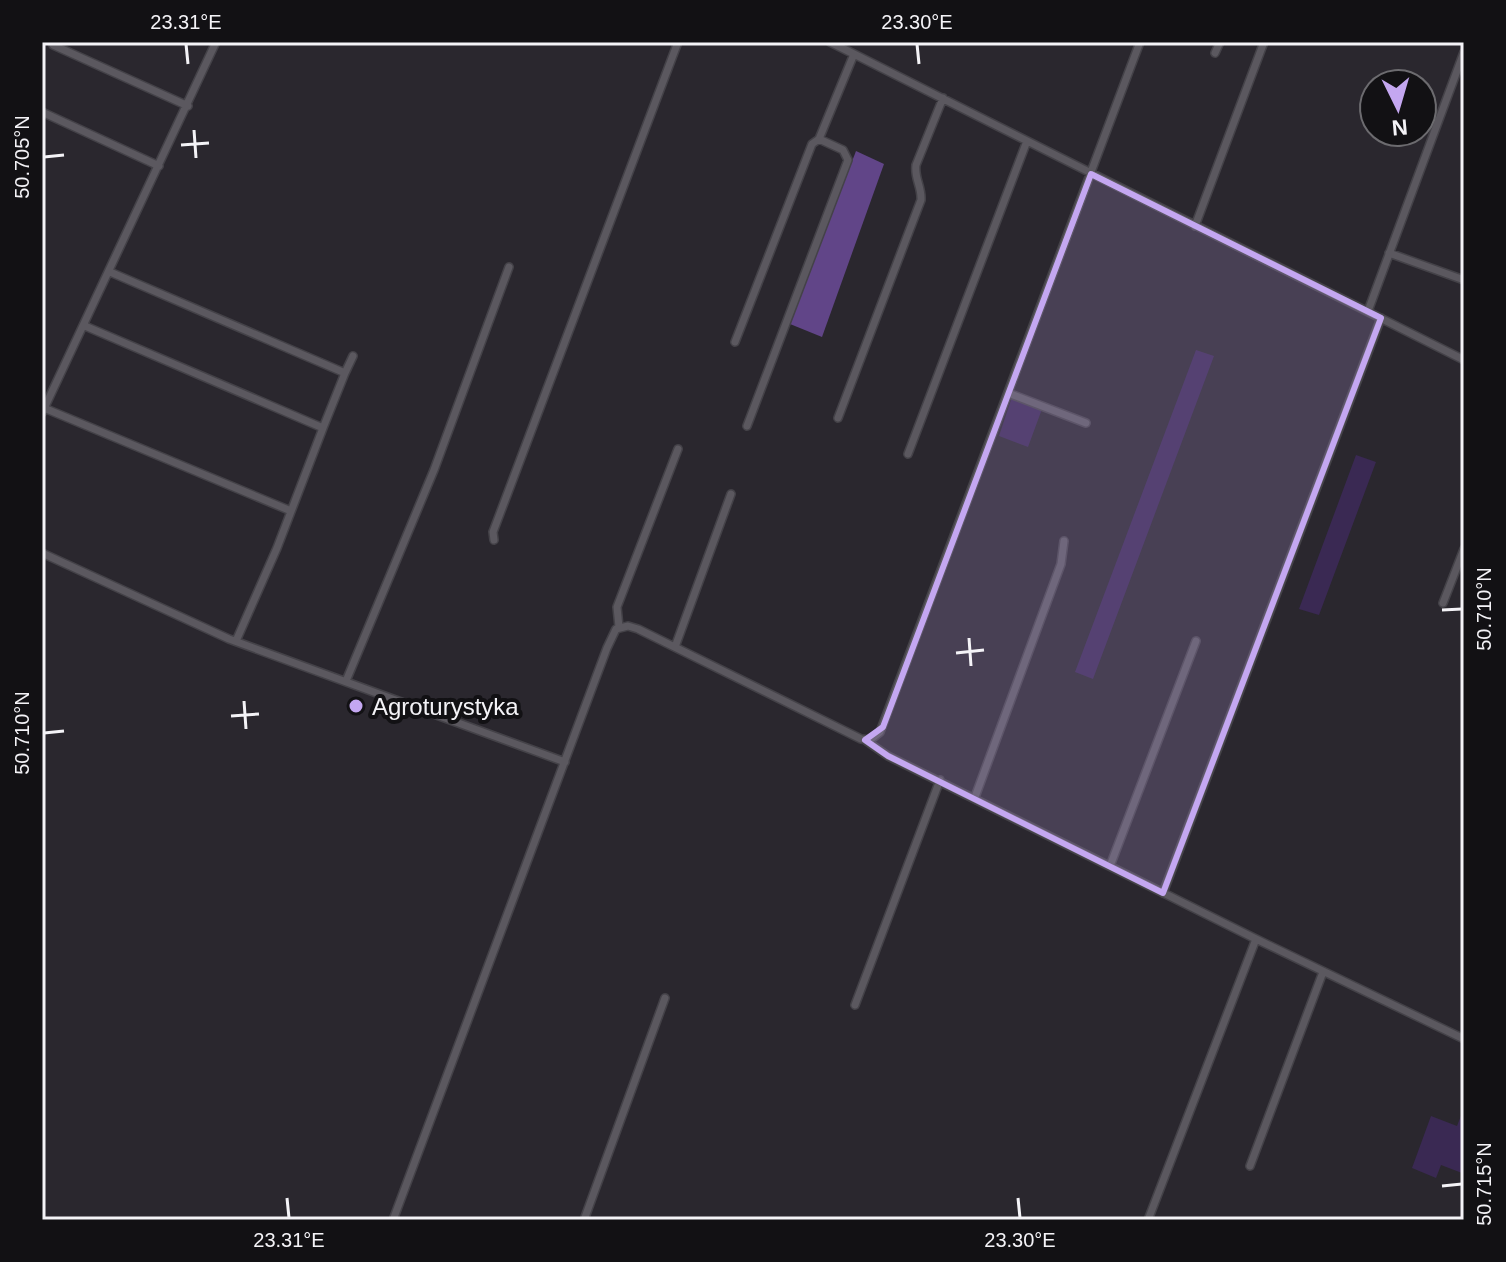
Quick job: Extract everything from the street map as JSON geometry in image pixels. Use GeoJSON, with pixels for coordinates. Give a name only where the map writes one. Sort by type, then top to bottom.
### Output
{"type":"FeatureCollection","features":[{"type":"Feature","properties":{"kind":"street"},"geometry":{"type":"LineString","coordinates":[[216,42],[43,411],[291,511]]}},
{"type":"Feature","properties":{"kind":"street"},"geometry":{"type":"LineString","coordinates":[[494,540],[493,532],[678,42]]}},
{"type":"Feature","properties":{"kind":"street"},"geometry":{"type":"LineString","coordinates":[[830,42],[1464,360]]}},
{"type":"Feature","properties":{"kind":"street"},"geometry":{"type":"LineString","coordinates":[[865,740],[877,736],[883,727],[1140,42]]}},
{"type":"Feature","properties":{"kind":"street"},"geometry":{"type":"LineString","coordinates":[[1215,53],[1220,42]]}},
{"type":"Feature","properties":{"kind":"street"},"geometry":{"type":"LineString","coordinates":[[1195,226],[1264,42]]}},
{"type":"Feature","properties":{"kind":"street"},"geometry":{"type":"LineString","coordinates":[[53,45],[188,106]]}},
{"type":"Feature","properties":{"kind":"street"},"geometry":{"type":"LineString","coordinates":[[1368,311],[1464,52]]}},
{"type":"Feature","properties":{"kind":"street"},"geometry":{"type":"LineString","coordinates":[[735,342],[812,144],[819,139],[854,54]]}},
{"type":"Feature","properties":{"kind":"street"},"geometry":{"type":"LineString","coordinates":[[838,418],[921,200],[922,192],[915,169],[943,98]]}},
{"type":"Feature","properties":{"kind":"street"},"geometry":{"type":"LineString","coordinates":[[42,112],[159,166]]}},
{"type":"Feature","properties":{"kind":"street"},"geometry":{"type":"LineString","coordinates":[[747,426],[848,160],[843,150],[819,139]]}},
{"type":"Feature","properties":{"kind":"street"},"geometry":{"type":"LineString","coordinates":[[908,454],[1027,141]]}},
{"type":"Feature","properties":{"kind":"street"},"geometry":{"type":"LineString","coordinates":[[1389,253],[1464,280]]}},
{"type":"Feature","properties":{"kind":"street"},"geometry":{"type":"LineString","coordinates":[[346,681],[434,470],[509,267]]}},
{"type":"Feature","properties":{"kind":"street"},"geometry":{"type":"LineString","coordinates":[[110,272],[345,373]]}},
{"type":"Feature","properties":{"kind":"street"},"geometry":{"type":"LineString","coordinates":[[1163,893],[1381,318]]}},
{"type":"Feature","properties":{"kind":"street"},"geometry":{"type":"LineString","coordinates":[[85,326],[323,428]]}},
{"type":"Feature","properties":{"kind":"street"},"geometry":{"type":"LineString","coordinates":[[236,641],[353,356]]}},
{"type":"Feature","properties":{"kind":"street"},"geometry":{"type":"LineString","coordinates":[[1008,393],[1086,423]]}},
{"type":"Feature","properties":{"kind":"street"},"geometry":{"type":"LineString","coordinates":[[393,1220],[611,636],[619,627],[617,607],[678,449]]}},
{"type":"Feature","properties":{"kind":"street"},"geometry":{"type":"LineString","coordinates":[[675,647],[731,494]]}},
{"type":"Feature","properties":{"kind":"street"},"geometry":{"type":"LineString","coordinates":[[975,797],[1061,564],[1064,541]]}},
{"type":"Feature","properties":{"kind":"street"},"geometry":{"type":"LineString","coordinates":[[1443,603],[1464,549]]}},
{"type":"Feature","properties":{"kind":"street"},"geometry":{"type":"LineString","coordinates":[[42,553],[236,641],[565,762]]}},
{"type":"Feature","properties":{"kind":"street"},"geometry":{"type":"LineString","coordinates":[[619,627],[633,627],[675,647],[865,740],[888,756],[1163,893],[1464,1039]]}},
{"type":"Feature","properties":{"kind":"street"},"geometry":{"type":"LineString","coordinates":[[1110,866],[1196,641]]}},
{"type":"Feature","properties":{"kind":"street"},"geometry":{"type":"LineString","coordinates":[[855,1005],[940,780]]}},
{"type":"Feature","properties":{"kind":"street"},"geometry":{"type":"LineString","coordinates":[[1148,1220],[1256,939]]}},
{"type":"Feature","properties":{"kind":"street"},"geometry":{"type":"LineString","coordinates":[[1250,1166],[1323,972]]}},
{"type":"Feature","properties":{"kind":"street"},"geometry":{"type":"LineString","coordinates":[[584,1220],[665,998]]}},
{"type":"Feature","properties":{"kind":"highlighted area"},"geometry":{"type":"Polygon","coordinates":[[[1091,174],[1381,318],[1163,893],[888,756],[865,740],[883,727],[1091,174]]]}},
{"type":"Feature","properties":{"kind":"shaded area"},"geometry":{"type":"Polygon","coordinates":[[[856,151],[884,164],[822,337],[790,324],[856,151]]]}},
{"type":"Feature","properties":{"kind":"shaded area"},"geometry":{"type":"Polygon","coordinates":[[[1196,350],[1214,356],[1093,679],[1075,672],[1196,350]]]}},
{"type":"Feature","properties":{"kind":"shaded area"},"geometry":{"type":"Polygon","coordinates":[[[1012,397],[1042,409],[1028,447],[999,436],[1012,397]]]}},
{"type":"Feature","properties":{"kind":"shaded area"},"geometry":{"type":"Polygon","coordinates":[[[1356,455],[1376,462],[1319,615],[1299,609],[1356,455]]]}},
{"type":"Feature","properties":{"kind":"shaded area"},"geometry":{"type":"Polygon","coordinates":[[[1464,1108],[1462,1173],[1441,1165],[1436,1178],[1412,1168],[1431,1116],[1457,1126],[1464,1108]]]}},
{"type":"Feature","properties":{"kind":"place","name":"Agroturystyka"},"geometry":{"type":"Point","coordinates":[356,706]}}]}
